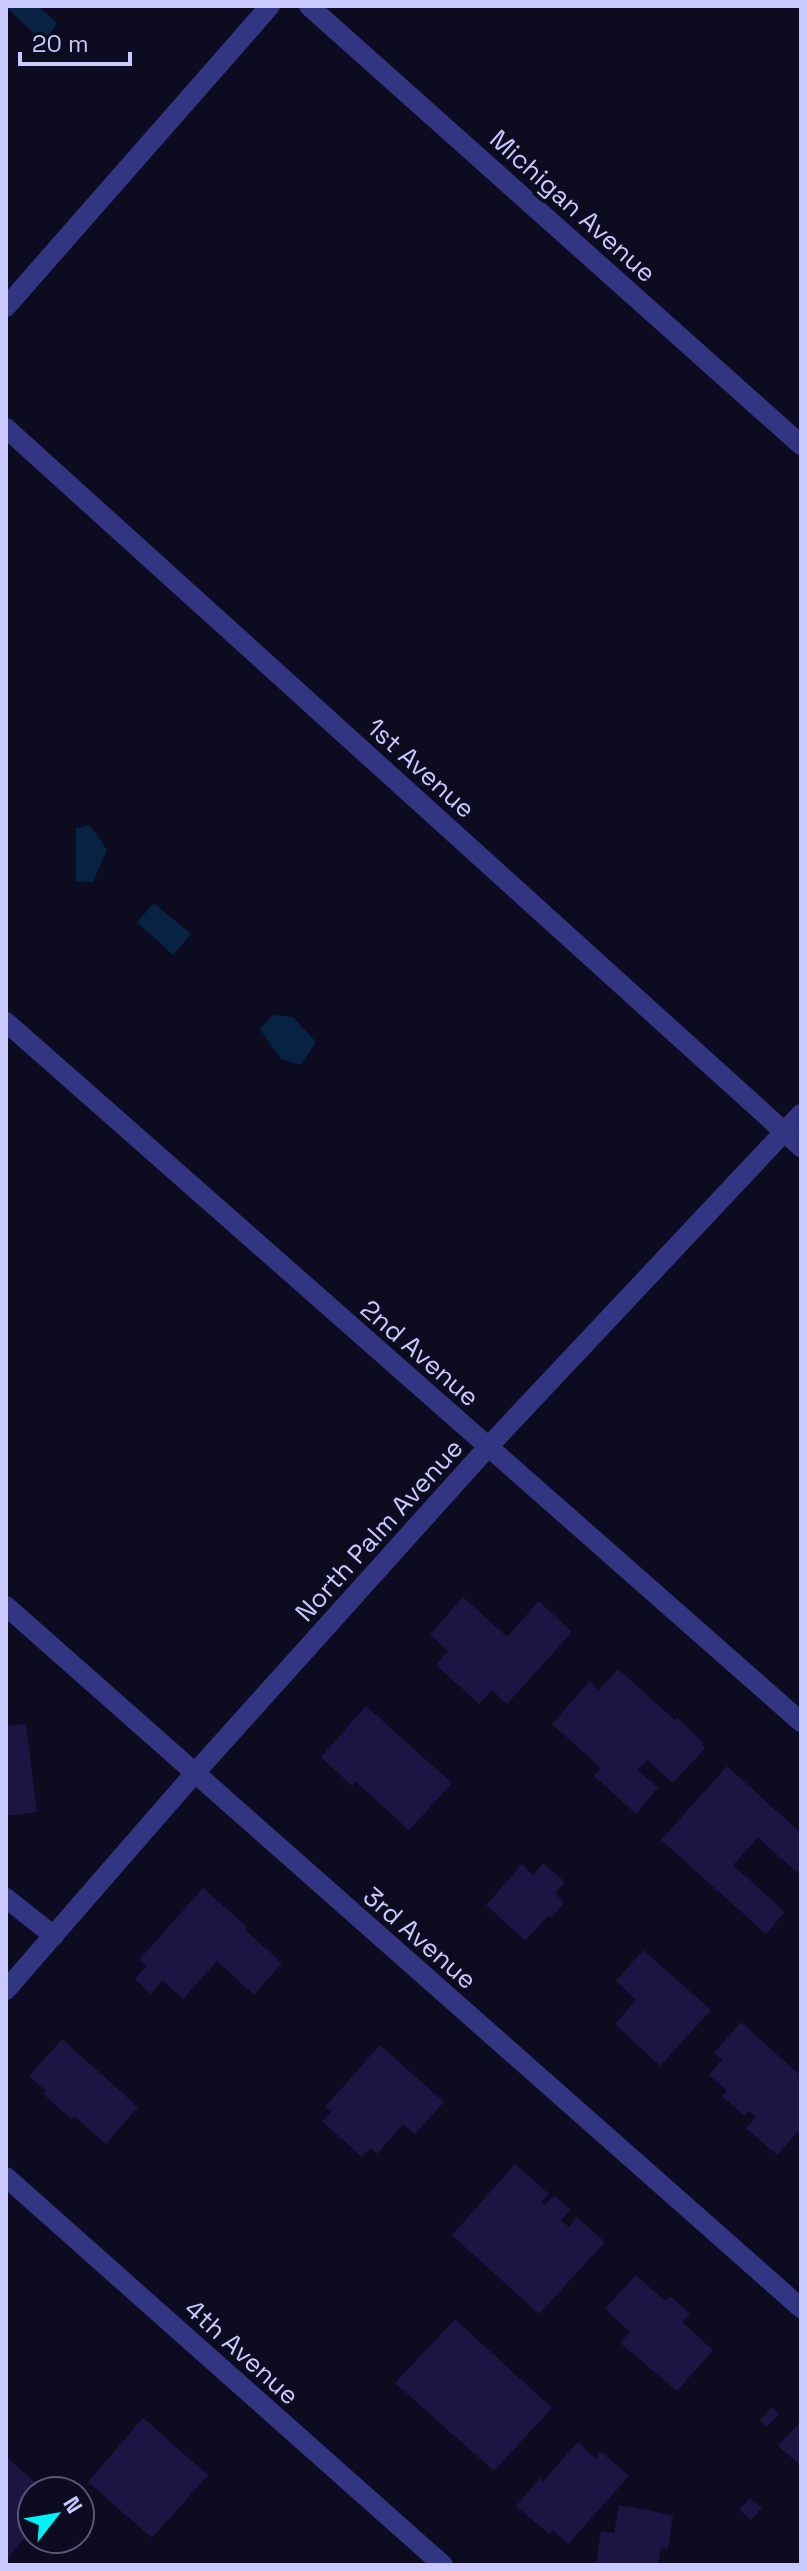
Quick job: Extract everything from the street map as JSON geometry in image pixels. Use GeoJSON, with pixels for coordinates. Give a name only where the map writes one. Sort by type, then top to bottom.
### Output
{"type":"FeatureCollection","features":[{"type":"Feature","properties":{"kind":"street"},"geometry":{"type":"LineString","coordinates":[[6,307],[270,6]]}},
{"type":"Feature","properties":{"kind":"street","name":"Michigan Avenue"},"geometry":{"type":"LineString","coordinates":[[309,6],[801,445]]}},
{"type":"Feature","properties":{"kind":"street","name":"1st Avenue"},"geometry":{"type":"LineString","coordinates":[[6,428],[801,1147]]}},
{"type":"Feature","properties":{"kind":"street","name":"2nd Avenue"},"geometry":{"type":"LineString","coordinates":[[6,1022],[801,1722]]}},
{"type":"Feature","properties":{"kind":"street","name":"North Palm Avenue"},"geometry":{"type":"LineString","coordinates":[[6,1990],[194,1774],[488,1447],[801,1114]]}},
{"type":"Feature","properties":{"kind":"street","name":"3rd Avenue"},"geometry":{"type":"LineString","coordinates":[[6,1606],[801,2308]]}},
{"type":"Feature","properties":{"kind":"street"},"geometry":{"type":"LineString","coordinates":[[6,1898],[54,1936]]}},
{"type":"Feature","properties":{"kind":"street","name":"4th Avenue"},"geometry":{"type":"LineString","coordinates":[[6,2177],[443,2565]]}},
{"type":"Feature","properties":{"kind":"water"},"geometry":{"type":"Polygon","coordinates":[[[38,6],[57,23],[42,41],[6,7],[38,6]]]}},
{"type":"Feature","properties":{"kind":"water"},"geometry":{"type":"Polygon","coordinates":[[[90,825],[107,850],[93,882],[76,881],[76,828],[90,825]]]}},
{"type":"Feature","properties":{"kind":"water"},"geometry":{"type":"Polygon","coordinates":[[[154,903],[191,934],[173,955],[137,922],[154,903]]]}},
{"type":"Feature","properties":{"kind":"water"},"geometry":{"type":"Polygon","coordinates":[[[273,1015],[293,1017],[316,1042],[301,1065],[281,1059],[260,1029],[273,1015]]]}},
{"type":"Feature","properties":{"kind":"building"},"geometry":{"type":"Polygon","coordinates":[[[463,1597],[507,1637],[539,1601],[572,1632],[507,1704],[492,1690],[479,1704],[436,1665],[448,1651],[430,1634],[463,1597]]]}},
{"type":"Feature","properties":{"kind":"building"},"geometry":{"type":"Polygon","coordinates":[[[618,1669],[675,1720],[677,1718],[704,1743],[705,1748],[673,1783],[647,1760],[638,1770],[658,1788],[636,1814],[594,1776],[601,1768],[552,1724],[590,1681],[599,1690],[618,1669]]]}},
{"type":"Feature","properties":{"kind":"building"},"geometry":{"type":"Polygon","coordinates":[[[366,1706],[452,1783],[409,1830],[356,1782],[352,1786],[321,1757],[366,1706]]]}},
{"type":"Feature","properties":{"kind":"building"},"geometry":{"type":"Polygon","coordinates":[[[26,1724],[37,1812],[6,1816],[6,1726],[26,1724]]]}},
{"type":"Feature","properties":{"kind":"building"},"geometry":{"type":"Polygon","coordinates":[[[727,1766],[801,1833],[801,1876],[758,1838],[733,1865],[785,1912],[766,1934],[661,1840],[727,1766]]]}},
{"type":"Feature","properties":{"kind":"building"},"geometry":{"type":"Polygon","coordinates":[[[543,1863],[565,1882],[555,1893],[564,1903],[525,1941],[486,1905],[522,1864],[533,1875],[543,1863]]]}},
{"type":"Feature","properties":{"kind":"building"},"geometry":{"type":"Polygon","coordinates":[[[203,1888],[282,1963],[254,1995],[217,1961],[183,1999],[162,1980],[151,1994],[135,1979],[146,1966],[139,1960],[203,1888]]]}},
{"type":"Feature","properties":{"kind":"building"},"geometry":{"type":"Polygon","coordinates":[[[643,1950],[711,2010],[660,2066],[615,2024],[636,2000],[616,1981],[643,1950]]]}},
{"type":"Feature","properties":{"kind":"building"},"geometry":{"type":"Polygon","coordinates":[[[741,2022],[801,2076],[801,2128],[777,2155],[746,2128],[756,2117],[748,2111],[744,2116],[722,2096],[727,2091],[709,2075],[722,2060],[714,2053],[741,2022]]]}},
{"type":"Feature","properties":{"kind":"building"},"geometry":{"type":"Polygon","coordinates":[[[62,2039],[138,2107],[106,2144],[74,2116],[71,2119],[43,2094],[46,2091],[29,2076],[62,2039]]]}},
{"type":"Feature","properties":{"kind":"building"},"geometry":{"type":"Polygon","coordinates":[[[380,2045],[444,2102],[415,2134],[403,2124],[377,2154],[370,2148],[362,2157],[322,2121],[331,2112],[325,2107],[380,2045]]]}},
{"type":"Feature","properties":{"kind":"building"},"geometry":{"type":"Polygon","coordinates":[[[515,2164],[549,2194],[542,2202],[545,2205],[554,2195],[571,2210],[561,2220],[569,2227],[577,2217],[605,2242],[539,2314],[452,2235],[515,2164]]]}},
{"type":"Feature","properties":{"kind":"building"},"geometry":{"type":"Polygon","coordinates":[[[636,2275],[665,2301],[670,2296],[690,2314],[682,2322],[713,2350],[677,2391],[620,2343],[630,2332],[605,2309],[636,2275]]]}},
{"type":"Feature","properties":{"kind":"building"},"geometry":{"type":"Polygon","coordinates":[[[455,2319],[552,2408],[494,2471],[395,2383],[455,2319]]]}},
{"type":"Feature","properties":{"kind":"building"},"geometry":{"type":"Polygon","coordinates":[[[772,2407],[779,2414],[767,2427],[760,2420],[772,2407]]]}},
{"type":"Feature","properties":{"kind":"building"},"geometry":{"type":"Polygon","coordinates":[[[143,2418],[208,2475],[152,2538],[96,2489],[94,2475],[143,2418]]]}},
{"type":"Feature","properties":{"kind":"building"},"geometry":{"type":"Polygon","coordinates":[[[801,2421],[801,2466],[778,2446],[801,2421]]]}},
{"type":"Feature","properties":{"kind":"building"},"geometry":{"type":"Polygon","coordinates":[[[578,2442],[595,2458],[601,2452],[629,2476],[568,2544],[553,2530],[549,2534],[516,2506],[578,2442]]]}},
{"type":"Feature","properties":{"kind":"building"},"geometry":{"type":"Polygon","coordinates":[[[6,2457],[27,2475],[16,2475],[16,2548],[6,2560],[6,2457]]]}},
{"type":"Feature","properties":{"kind":"building"},"geometry":{"type":"Polygon","coordinates":[[[750,2498],[762,2508],[751,2520],[739,2510],[750,2498]]]}},
{"type":"Feature","properties":{"kind":"building"},"geometry":{"type":"Polygon","coordinates":[[[619,2505],[673,2515],[668,2549],[661,2548],[658,2565],[596,2563],[601,2531],[614,2533],[619,2505]]]}}]}
